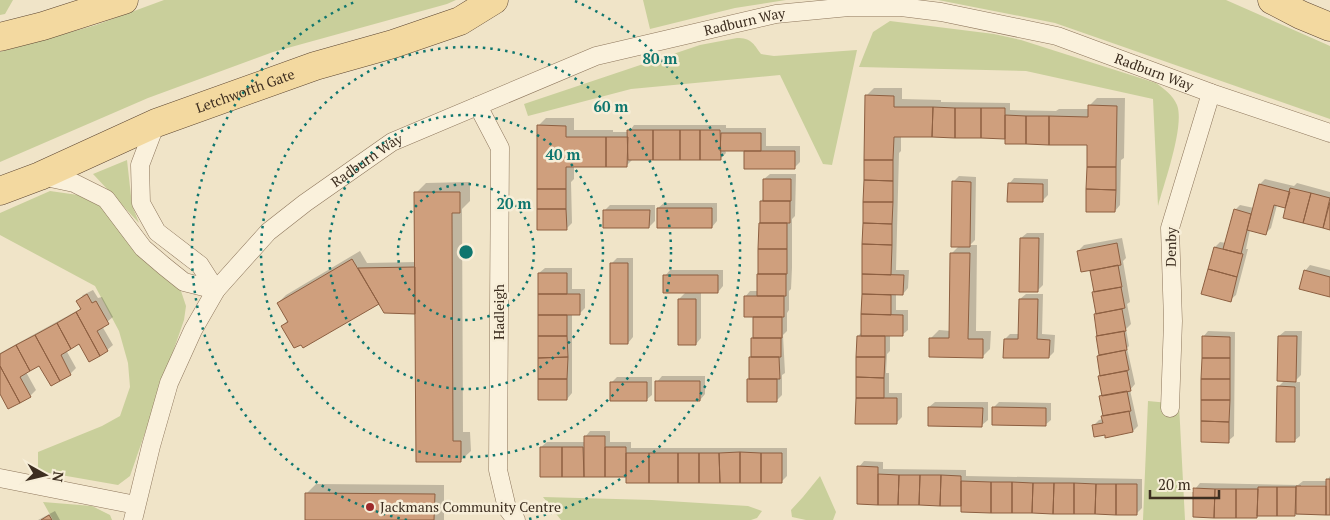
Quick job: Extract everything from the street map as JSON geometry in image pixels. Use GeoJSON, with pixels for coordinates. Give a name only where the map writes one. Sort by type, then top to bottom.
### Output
{"type":"FeatureCollection","features":[{"type":"Feature","properties":{"kind":"main road"},"geometry":{"type":"LineString","coordinates":[[0,37],[43,26],[124,0]]}},
{"type":"Feature","properties":{"kind":"main road","name":"Letchworth Gate"},"geometry":{"type":"LineString","coordinates":[[0,191],[40,176],[156,123],[315,66],[393,44],[460,21],[494,0]]}},
{"type":"Feature","properties":{"kind":"main road"},"geometry":{"type":"LineString","coordinates":[[1272,0],[1330,27]]}},
{"type":"Feature","properties":{"kind":"street","name":"Radburn Way"},"geometry":{"type":"LineString","coordinates":[[135,513],[169,383],[193,330],[216,290],[268,232],[305,203],[392,142],[596,56],[776,14],[849,7],[901,7],[941,12],[1057,36],[1211,93],[1330,133]]}},
{"type":"Feature","properties":{"kind":"street","name":"Denby"},"geometry":{"type":"LineString","coordinates":[[1170,408],[1173,321],[1170,228],[1211,93]]}},
{"type":"Feature","properties":{"kind":"street","name":"Hadleigh"},"geometry":{"type":"LineString","coordinates":[[478,106],[500,148],[498,470],[508,508],[516,520]]}},
{"type":"Feature","properties":{"kind":"street"},"geometry":{"type":"LineString","coordinates":[[156,123],[140,165],[141,203],[157,232],[200,265],[216,290]]}},
{"type":"Feature","properties":{"kind":"street"},"geometry":{"type":"LineString","coordinates":[[40,176],[74,183],[106,199],[143,248],[164,266],[184,282],[216,290]]}},
{"type":"Feature","properties":{"kind":"street"},"geometry":{"type":"LineString","coordinates":[[0,478],[135,513]]}},
{"type":"Feature","properties":{"kind":"green space"},"geometry":{"type":"Polygon","coordinates":[[[0,0],[13,0],[5,14],[0,15],[0,0]]]}},
{"type":"Feature","properties":{"kind":"green space"},"geometry":{"type":"Polygon","coordinates":[[[164,0],[456,0],[273,52],[148,98],[0,162],[0,52],[96,25],[164,0]]]}},
{"type":"Feature","properties":{"kind":"green space"},"geometry":{"type":"Polygon","coordinates":[[[643,0],[786,0],[735,8],[650,29],[643,0]]]}},
{"type":"Feature","properties":{"kind":"green space"},"geometry":{"type":"Polygon","coordinates":[[[938,0],[1226,0],[1330,46],[1330,119],[1055,23],[938,0]]]}},
{"type":"Feature","properties":{"kind":"green space"},"geometry":{"type":"Polygon","coordinates":[[[890,21],[994,34],[1021,40],[1156,83],[1173,98],[1179,114],[1173,155],[1158,206],[1153,99],[1026,71],[859,67],[873,32],[890,21]]]}},
{"type":"Feature","properties":{"kind":"green space"},"geometry":{"type":"Polygon","coordinates":[[[737,38],[746,39],[751,42],[761,54],[774,56],[857,50],[832,165],[823,164],[780,75],[631,89],[528,116],[524,104],[700,45],[737,38]]]}},
{"type":"Feature","properties":{"kind":"green space"},"geometry":{"type":"Polygon","coordinates":[[[127,160],[132,205],[139,223],[93,174],[127,160]]]}},
{"type":"Feature","properties":{"kind":"green space"},"geometry":{"type":"Polygon","coordinates":[[[50,191],[78,195],[106,207],[143,260],[180,288],[186,306],[184,320],[130,476],[118,485],[38,471],[38,452],[102,426],[120,416],[130,387],[128,363],[119,331],[95,286],[0,235],[0,213],[50,191]]]}},
{"type":"Feature","properties":{"kind":"green space"},"geometry":{"type":"Polygon","coordinates":[[[1148,401],[1179,404],[1185,520],[1143,520],[1148,401]]]}},
{"type":"Feature","properties":{"kind":"green space"},"geometry":{"type":"Polygon","coordinates":[[[820,476],[836,512],[833,520],[806,520],[792,517],[791,510],[820,476]]]}},
{"type":"Feature","properties":{"kind":"green space"},"geometry":{"type":"Polygon","coordinates":[[[543,497],[652,500],[748,506],[762,511],[757,518],[751,520],[561,520],[543,497]]]}},
{"type":"Feature","properties":{"kind":"green space"},"geometry":{"type":"Polygon","coordinates":[[[43,502],[92,506],[110,515],[112,520],[53,520],[43,502]]]}},
{"type":"Feature","properties":{"kind":"building"},"geometry":{"type":"Polygon","coordinates":[[[865,95],[894,96],[894,107],[933,107],[932,137],[894,137],[893,160],[864,160],[865,95]]]}},
{"type":"Feature","properties":{"kind":"building"},"geometry":{"type":"Polygon","coordinates":[[[1088,105],[1117,106],[1116,167],[1087,167],[1087,145],[1049,145],[1049,116],[1088,117],[1088,105]]]}},
{"type":"Feature","properties":{"kind":"building"},"geometry":{"type":"Polygon","coordinates":[[[933,107],[955,108],[955,138],[932,137],[933,107]]]}},
{"type":"Feature","properties":{"kind":"building"},"geometry":{"type":"Polygon","coordinates":[[[955,108],[981,108],[981,138],[955,138],[955,108]]]}},
{"type":"Feature","properties":{"kind":"building"},"geometry":{"type":"Polygon","coordinates":[[[981,108],[1005,108],[1005,139],[981,138],[981,108]]]}},
{"type":"Feature","properties":{"kind":"building"},"geometry":{"type":"Polygon","coordinates":[[[1005,115],[1026,116],[1026,144],[1005,144],[1005,115]]]}},
{"type":"Feature","properties":{"kind":"building"},"geometry":{"type":"Polygon","coordinates":[[[1026,116],[1049,116],[1049,145],[1026,144],[1026,116]]]}},
{"type":"Feature","properties":{"kind":"building"},"geometry":{"type":"Polygon","coordinates":[[[537,125],[566,126],[566,137],[606,137],[606,167],[566,167],[566,189],[537,189],[537,125]]]}},
{"type":"Feature","properties":{"kind":"building"},"geometry":{"type":"Polygon","coordinates":[[[627,130],[653,130],[653,160],[628,160],[627,130]]]}},
{"type":"Feature","properties":{"kind":"building"},"geometry":{"type":"Polygon","coordinates":[[[653,130],[680,130],[680,160],[653,160],[653,130]]]}},
{"type":"Feature","properties":{"kind":"building"},"geometry":{"type":"Polygon","coordinates":[[[680,130],[700,130],[700,160],[680,160],[680,130]]]}},
{"type":"Feature","properties":{"kind":"building"},"geometry":{"type":"Polygon","coordinates":[[[700,130],[720,130],[721,160],[700,160],[700,130]]]}},
{"type":"Feature","properties":{"kind":"building"},"geometry":{"type":"Polygon","coordinates":[[[721,133],[761,133],[761,151],[720,151],[721,133]]]}},
{"type":"Feature","properties":{"kind":"building"},"geometry":{"type":"Polygon","coordinates":[[[606,137],[628,137],[627,167],[606,167],[606,137]]]}},
{"type":"Feature","properties":{"kind":"building"},"geometry":{"type":"Polygon","coordinates":[[[744,151],[795,151],[795,169],[744,169],[744,151]]]}},
{"type":"Feature","properties":{"kind":"building"},"geometry":{"type":"Polygon","coordinates":[[[864,160],[893,160],[893,181],[864,180],[864,160]]]}},
{"type":"Feature","properties":{"kind":"building"},"geometry":{"type":"Polygon","coordinates":[[[1087,167],[1116,167],[1116,190],[1086,189],[1087,167]]]}},
{"type":"Feature","properties":{"kind":"building"},"geometry":{"type":"Polygon","coordinates":[[[763,179],[791,179],[791,201],[763,201],[763,179]]]}},
{"type":"Feature","properties":{"kind":"building"},"geometry":{"type":"Polygon","coordinates":[[[864,180],[893,181],[893,202],[863,202],[864,180]]]}},
{"type":"Feature","properties":{"kind":"building"},"geometry":{"type":"Polygon","coordinates":[[[952,181],[971,182],[970,247],[951,247],[952,181]]]}},
{"type":"Feature","properties":{"kind":"building"},"geometry":{"type":"Polygon","coordinates":[[[1008,183],[1043,184],[1043,202],[1007,202],[1008,183]]]}},
{"type":"Feature","properties":{"kind":"building"},"geometry":{"type":"Polygon","coordinates":[[[1259,184],[1290,192],[1285,208],[1274,205],[1266,235],[1247,230],[1259,184]]]}},
{"type":"Feature","properties":{"kind":"building"},"geometry":{"type":"Polygon","coordinates":[[[1290,188],[1311,193],[1303,223],[1283,218],[1290,188]]]}},
{"type":"Feature","properties":{"kind":"building"},"geometry":{"type":"Polygon","coordinates":[[[537,189],[566,189],[566,209],[537,209],[537,189]]]}},
{"type":"Feature","properties":{"kind":"building"},"geometry":{"type":"Polygon","coordinates":[[[1086,189],[1116,190],[1115,212],[1086,212],[1086,189]]]}},
{"type":"Feature","properties":{"kind":"building"},"geometry":{"type":"Polygon","coordinates":[[[414,192],[460,192],[460,213],[452,213],[453,441],[461,441],[461,462],[416,462],[414,192]]]}},
{"type":"Feature","properties":{"kind":"building"},"geometry":{"type":"Polygon","coordinates":[[[1311,193],[1330,198],[1323,228],[1303,223],[1311,193]]]}},
{"type":"Feature","properties":{"kind":"building"},"geometry":{"type":"Polygon","coordinates":[[[760,201],[790,201],[790,223],[760,223],[760,201]]]}},
{"type":"Feature","properties":{"kind":"building"},"geometry":{"type":"Polygon","coordinates":[[[863,202],[893,202],[892,224],[863,223],[863,202]]]}},
{"type":"Feature","properties":{"kind":"building"},"geometry":{"type":"Polygon","coordinates":[[[1330,202],[1330,230],[1323,228],[1330,202]]]}},
{"type":"Feature","properties":{"kind":"building"},"geometry":{"type":"Polygon","coordinates":[[[657,208],[712,208],[712,228],[657,228],[657,208]]]}},
{"type":"Feature","properties":{"kind":"building"},"geometry":{"type":"Polygon","coordinates":[[[537,209],[566,209],[567,230],[537,230],[537,209]]]}},
{"type":"Feature","properties":{"kind":"building"},"geometry":{"type":"Polygon","coordinates":[[[1234,209],[1251,214],[1241,254],[1223,249],[1234,209]]]}},
{"type":"Feature","properties":{"kind":"building"},"geometry":{"type":"Polygon","coordinates":[[[603,210],[650,210],[649,228],[603,228],[603,210]]]}},
{"type":"Feature","properties":{"kind":"building"},"geometry":{"type":"Polygon","coordinates":[[[759,223],[787,223],[787,249],[758,249],[759,223]]]}},
{"type":"Feature","properties":{"kind":"building"},"geometry":{"type":"Polygon","coordinates":[[[863,223],[892,224],[892,245],[862,244],[863,223]]]}},
{"type":"Feature","properties":{"kind":"building"},"geometry":{"type":"Polygon","coordinates":[[[1020,238],[1039,238],[1038,292],[1019,292],[1020,238]]]}},
{"type":"Feature","properties":{"kind":"building"},"geometry":{"type":"Polygon","coordinates":[[[1117,243],[1121,265],[1081,272],[1077,251],[1117,243]]]}},
{"type":"Feature","properties":{"kind":"building"},"geometry":{"type":"Polygon","coordinates":[[[862,244],[892,245],[891,275],[862,274],[862,244]]]}},
{"type":"Feature","properties":{"kind":"building"},"geometry":{"type":"Polygon","coordinates":[[[1214,247],[1243,254],[1237,277],[1208,269],[1214,247]]]}},
{"type":"Feature","properties":{"kind":"building"},"geometry":{"type":"Polygon","coordinates":[[[758,249],[787,249],[787,274],[758,274],[758,249]]]}},
{"type":"Feature","properties":{"kind":"building"},"geometry":{"type":"Polygon","coordinates":[[[950,253],[970,253],[968,339],[983,339],[983,358],[929,357],[929,338],[949,338],[950,253]]]}},
{"type":"Feature","properties":{"kind":"building"},"geometry":{"type":"Polygon","coordinates":[[[352,259],[379,304],[303,348],[301,345],[294,348],[281,326],[288,322],[277,303],[352,259]]]}},
{"type":"Feature","properties":{"kind":"building"},"geometry":{"type":"Polygon","coordinates":[[[610,263],[628,263],[628,344],[610,344],[610,263]]]}},
{"type":"Feature","properties":{"kind":"building"},"geometry":{"type":"Polygon","coordinates":[[[1118,265],[1122,287],[1094,292],[1090,271],[1118,265]]]}},
{"type":"Feature","properties":{"kind":"building"},"geometry":{"type":"Polygon","coordinates":[[[415,267],[415,314],[384,313],[358,268],[415,267]]]}},
{"type":"Feature","properties":{"kind":"building"},"geometry":{"type":"Polygon","coordinates":[[[1208,269],[1237,277],[1231,302],[1201,294],[1208,269]]]}},
{"type":"Feature","properties":{"kind":"building"},"geometry":{"type":"Polygon","coordinates":[[[1304,270],[1330,277],[1330,297],[1299,289],[1304,270]]]}},
{"type":"Feature","properties":{"kind":"building"},"geometry":{"type":"Polygon","coordinates":[[[538,273],[567,273],[567,294],[538,294],[538,273]]]}},
{"type":"Feature","properties":{"kind":"building"},"geometry":{"type":"Polygon","coordinates":[[[757,274],[786,274],[786,296],[757,296],[757,274]]]}},
{"type":"Feature","properties":{"kind":"building"},"geometry":{"type":"Polygon","coordinates":[[[862,274],[904,275],[903,295],[862,294],[862,274]]]}},
{"type":"Feature","properties":{"kind":"building"},"geometry":{"type":"Polygon","coordinates":[[[663,275],[718,275],[718,293],[663,293],[663,275]]]}},
{"type":"Feature","properties":{"kind":"building"},"geometry":{"type":"Polygon","coordinates":[[[1121,287],[1125,308],[1096,314],[1092,292],[1121,287]]]}},
{"type":"Feature","properties":{"kind":"building"},"geometry":{"type":"Polygon","coordinates":[[[87,294],[92,303],[96,301],[109,324],[97,331],[108,351],[100,356],[76,312],[81,309],[76,301],[87,294]]]}},
{"type":"Feature","properties":{"kind":"building"},"geometry":{"type":"Polygon","coordinates":[[[538,294],[580,294],[580,315],[538,315],[538,294]]]}},
{"type":"Feature","properties":{"kind":"building"},"geometry":{"type":"Polygon","coordinates":[[[862,294],[891,295],[891,315],[861,314],[862,294]]]}},
{"type":"Feature","properties":{"kind":"building"},"geometry":{"type":"Polygon","coordinates":[[[744,296],[784,296],[784,317],[744,317],[744,296]]]}},
{"type":"Feature","properties":{"kind":"building"},"geometry":{"type":"Polygon","coordinates":[[[678,299],[696,299],[696,345],[678,345],[678,299]]]}},
{"type":"Feature","properties":{"kind":"building"},"geometry":{"type":"Polygon","coordinates":[[[1019,299],[1038,299],[1037,339],[1050,340],[1049,358],[1003,358],[1004,339],[1018,339],[1019,299]]]}},
{"type":"Feature","properties":{"kind":"building"},"geometry":{"type":"Polygon","coordinates":[[[1122,309],[1126,331],[1097,336],[1094,314],[1122,309]]]}},
{"type":"Feature","properties":{"kind":"building"},"geometry":{"type":"Polygon","coordinates":[[[76,312],[100,356],[89,362],[79,344],[71,349],[57,323],[76,312]]]}},
{"type":"Feature","properties":{"kind":"building"},"geometry":{"type":"Polygon","coordinates":[[[861,314],[903,315],[903,336],[861,336],[861,314]]]}},
{"type":"Feature","properties":{"kind":"building"},"geometry":{"type":"Polygon","coordinates":[[[538,315],[567,315],[567,336],[538,336],[538,315]]]}},
{"type":"Feature","properties":{"kind":"building"},"geometry":{"type":"Polygon","coordinates":[[[753,317],[782,317],[782,338],[753,338],[753,317]]]}},
{"type":"Feature","properties":{"kind":"building"},"geometry":{"type":"Polygon","coordinates":[[[57,323],[71,349],[61,355],[71,375],[60,381],[35,335],[57,323]]]}},
{"type":"Feature","properties":{"kind":"building"},"geometry":{"type":"Polygon","coordinates":[[[1124,331],[1127,350],[1099,355],[1096,336],[1124,331]]]}},
{"type":"Feature","properties":{"kind":"building"},"geometry":{"type":"Polygon","coordinates":[[[35,335],[60,381],[51,386],[39,366],[30,371],[16,345],[35,335]]]}},
{"type":"Feature","properties":{"kind":"building"},"geometry":{"type":"Polygon","coordinates":[[[538,336],[567,336],[568,357],[538,358],[538,336]]]}},
{"type":"Feature","properties":{"kind":"building"},"geometry":{"type":"Polygon","coordinates":[[[857,336],[885,336],[885,357],[856,357],[857,336]]]}},
{"type":"Feature","properties":{"kind":"building"},"geometry":{"type":"Polygon","coordinates":[[[1202,336],[1230,337],[1230,358],[1202,358],[1202,336]]]}},
{"type":"Feature","properties":{"kind":"building"},"geometry":{"type":"Polygon","coordinates":[[[1278,336],[1297,336],[1296,382],[1277,381],[1278,336]]]}},
{"type":"Feature","properties":{"kind":"building"},"geometry":{"type":"Polygon","coordinates":[[[751,338],[781,338],[781,357],[751,357],[751,338]]]}},
{"type":"Feature","properties":{"kind":"building"},"geometry":{"type":"Polygon","coordinates":[[[16,345],[30,371],[20,377],[31,397],[20,403],[0,366],[0,354],[16,345]]]}},
{"type":"Feature","properties":{"kind":"building"},"geometry":{"type":"Polygon","coordinates":[[[1125,350],[1129,370],[1100,376],[1097,356],[1125,350]]]}},
{"type":"Feature","properties":{"kind":"building"},"geometry":{"type":"Polygon","coordinates":[[[568,357],[567,379],[538,379],[538,358],[568,357]]]}},
{"type":"Feature","properties":{"kind":"building"},"geometry":{"type":"Polygon","coordinates":[[[749,357],[779,357],[780,379],[749,379],[749,357]]]}},
{"type":"Feature","properties":{"kind":"building"},"geometry":{"type":"Polygon","coordinates":[[[856,357],[885,357],[884,378],[856,377],[856,357]]]}},
{"type":"Feature","properties":{"kind":"building"},"geometry":{"type":"Polygon","coordinates":[[[1202,358],[1230,358],[1230,379],[1201,379],[1202,358]]]}},
{"type":"Feature","properties":{"kind":"building"},"geometry":{"type":"Polygon","coordinates":[[[0,366],[20,403],[8,409],[0,394],[0,366]]]}},
{"type":"Feature","properties":{"kind":"building"},"geometry":{"type":"Polygon","coordinates":[[[1127,371],[1131,391],[1102,396],[1098,376],[1127,371]]]}},
{"type":"Feature","properties":{"kind":"building"},"geometry":{"type":"Polygon","coordinates":[[[856,377],[884,378],[884,398],[856,398],[856,377]]]}},
{"type":"Feature","properties":{"kind":"building"},"geometry":{"type":"Polygon","coordinates":[[[538,379],[567,379],[567,400],[538,400],[538,379]]]}},
{"type":"Feature","properties":{"kind":"building"},"geometry":{"type":"Polygon","coordinates":[[[747,379],[777,379],[777,402],[747,402],[747,379]]]}},
{"type":"Feature","properties":{"kind":"building"},"geometry":{"type":"Polygon","coordinates":[[[1201,379],[1230,379],[1230,400],[1201,400],[1201,379]]]}},
{"type":"Feature","properties":{"kind":"building"},"geometry":{"type":"Polygon","coordinates":[[[655,381],[700,381],[700,401],[655,401],[655,381]]]}},
{"type":"Feature","properties":{"kind":"building"},"geometry":{"type":"Polygon","coordinates":[[[610,382],[647,382],[647,401],[610,401],[610,382]]]}},
{"type":"Feature","properties":{"kind":"building"},"geometry":{"type":"Polygon","coordinates":[[[1277,386],[1295,387],[1295,442],[1276,442],[1277,386]]]}},
{"type":"Feature","properties":{"kind":"building"},"geometry":{"type":"Polygon","coordinates":[[[1127,391],[1131,411],[1103,416],[1099,396],[1127,391]]]}},
{"type":"Feature","properties":{"kind":"building"},"geometry":{"type":"Polygon","coordinates":[[[856,398],[897,398],[897,424],[855,424],[856,398]]]}},
{"type":"Feature","properties":{"kind":"building"},"geometry":{"type":"Polygon","coordinates":[[[1201,400],[1230,400],[1229,422],[1201,421],[1201,400]]]}},
{"type":"Feature","properties":{"kind":"building"},"geometry":{"type":"Polygon","coordinates":[[[928,407],[983,408],[982,427],[928,426],[928,407]]]}},
{"type":"Feature","properties":{"kind":"building"},"geometry":{"type":"Polygon","coordinates":[[[992,407],[1046,408],[1046,426],[992,425],[992,407]]]}},
{"type":"Feature","properties":{"kind":"building"},"geometry":{"type":"Polygon","coordinates":[[[1129,411],[1133,432],[1105,438],[1105,435],[1094,437],[1092,425],[1103,423],[1101,416],[1129,411]]]}},
{"type":"Feature","properties":{"kind":"building"},"geometry":{"type":"Polygon","coordinates":[[[1201,421],[1229,422],[1229,443],[1201,442],[1201,421]]]}},
{"type":"Feature","properties":{"kind":"building"},"geometry":{"type":"Polygon","coordinates":[[[584,436],[605,436],[605,477],[584,477],[584,436]]]}},
{"type":"Feature","properties":{"kind":"building"},"geometry":{"type":"Polygon","coordinates":[[[540,447],[562,447],[562,477],[540,477],[540,447]]]}},
{"type":"Feature","properties":{"kind":"building"},"geometry":{"type":"Polygon","coordinates":[[[562,447],[583,447],[584,477],[562,477],[562,447]]]}},
{"type":"Feature","properties":{"kind":"building"},"geometry":{"type":"Polygon","coordinates":[[[605,447],[626,447],[626,477],[605,477],[605,447]]]}},
{"type":"Feature","properties":{"kind":"building"},"geometry":{"type":"Polygon","coordinates":[[[740,452],[740,483],[720,483],[719,453],[740,452]]]}},
{"type":"Feature","properties":{"kind":"building"},"geometry":{"type":"Polygon","coordinates":[[[740,452],[761,453],[761,483],[740,483],[740,452]]]}},
{"type":"Feature","properties":{"kind":"building"},"geometry":{"type":"Polygon","coordinates":[[[626,453],[649,453],[649,483],[626,483],[626,453]]]}},
{"type":"Feature","properties":{"kind":"building"},"geometry":{"type":"Polygon","coordinates":[[[649,453],[678,453],[678,483],[649,483],[649,453]]]}},
{"type":"Feature","properties":{"kind":"building"},"geometry":{"type":"Polygon","coordinates":[[[678,453],[699,453],[699,483],[678,483],[678,453]]]}},
{"type":"Feature","properties":{"kind":"building"},"geometry":{"type":"Polygon","coordinates":[[[699,453],[719,453],[720,483],[699,483],[699,453]]]}},
{"type":"Feature","properties":{"kind":"building"},"geometry":{"type":"Polygon","coordinates":[[[761,453],[782,453],[782,483],[761,483],[761,453]]]}},
{"type":"Feature","properties":{"kind":"building"},"geometry":{"type":"Polygon","coordinates":[[[857,466],[878,467],[878,505],[857,504],[857,466]]]}},
{"type":"Feature","properties":{"kind":"building"},"geometry":{"type":"Polygon","coordinates":[[[878,474],[899,475],[898,505],[878,505],[878,474]]]}},
{"type":"Feature","properties":{"kind":"building"},"geometry":{"type":"Polygon","coordinates":[[[899,475],[920,475],[919,505],[898,505],[899,475]]]}},
{"type":"Feature","properties":{"kind":"building"},"geometry":{"type":"Polygon","coordinates":[[[920,475],[941,475],[940,506],[919,505],[920,475]]]}},
{"type":"Feature","properties":{"kind":"building"},"geometry":{"type":"Polygon","coordinates":[[[941,475],[961,476],[961,506],[940,506],[941,475]]]}},
{"type":"Feature","properties":{"kind":"building"},"geometry":{"type":"Polygon","coordinates":[[[1326,479],[1330,479],[1330,515],[1326,515],[1326,479]]]}},
{"type":"Feature","properties":{"kind":"building"},"geometry":{"type":"Polygon","coordinates":[[[961,481],[991,482],[991,513],[961,512],[961,481]]]}},
{"type":"Feature","properties":{"kind":"building"},"geometry":{"type":"Polygon","coordinates":[[[991,482],[1012,482],[1012,513],[991,513],[991,482]]]}},
{"type":"Feature","properties":{"kind":"building"},"geometry":{"type":"Polygon","coordinates":[[[1012,482],[1033,483],[1032,513],[1012,513],[1012,482]]]}},
{"type":"Feature","properties":{"kind":"building"},"geometry":{"type":"Polygon","coordinates":[[[1033,483],[1054,483],[1053,514],[1032,513],[1033,483]]]}},
{"type":"Feature","properties":{"kind":"building"},"geometry":{"type":"Polygon","coordinates":[[[1054,483],[1074,483],[1074,514],[1053,514],[1054,483]]]}},
{"type":"Feature","properties":{"kind":"building"},"geometry":{"type":"Polygon","coordinates":[[[1074,483],[1096,484],[1095,514],[1074,514],[1074,483]]]}},
{"type":"Feature","properties":{"kind":"building"},"geometry":{"type":"Polygon","coordinates":[[[1096,484],[1116,484],[1116,515],[1095,514],[1096,484]]]}},
{"type":"Feature","properties":{"kind":"building"},"geometry":{"type":"Polygon","coordinates":[[[1116,484],[1137,484],[1137,515],[1116,515],[1116,484]]]}},
{"type":"Feature","properties":{"kind":"building"},"geometry":{"type":"Polygon","coordinates":[[[1296,486],[1326,486],[1326,515],[1296,514],[1296,486]]]}},
{"type":"Feature","properties":{"kind":"building"},"geometry":{"type":"Polygon","coordinates":[[[1258,487],[1277,487],[1277,516],[1257,516],[1258,487]]]}},
{"type":"Feature","properties":{"kind":"building"},"geometry":{"type":"Polygon","coordinates":[[[1277,487],[1296,487],[1295,516],[1277,516],[1277,487]]]}},
{"type":"Feature","properties":{"kind":"building"},"geometry":{"type":"Polygon","coordinates":[[[1193,488],[1215,489],[1214,518],[1193,517],[1193,488]]]}},
{"type":"Feature","properties":{"kind":"building"},"geometry":{"type":"Polygon","coordinates":[[[1215,489],[1236,489],[1236,518],[1214,518],[1215,489]]]}},
{"type":"Feature","properties":{"kind":"building"},"geometry":{"type":"Polygon","coordinates":[[[1236,489],[1258,489],[1257,518],[1236,518],[1236,489]]]}},
{"type":"Feature","properties":{"kind":"building","name":"Jackmans Community Centre"},"geometry":{"type":"Polygon","coordinates":[[[305,493],[435,494],[434,520],[305,520],[305,493]]]}},
{"type":"Feature","properties":{"kind":"building"},"geometry":{"type":"Polygon","coordinates":[[[49,515],[52,520],[41,520],[49,515]]]}},
{"type":"Feature","properties":{"kind":"place","name":"Jackmans Community Centre"},"geometry":{"type":"Point","coordinates":[370,507]}}]}
